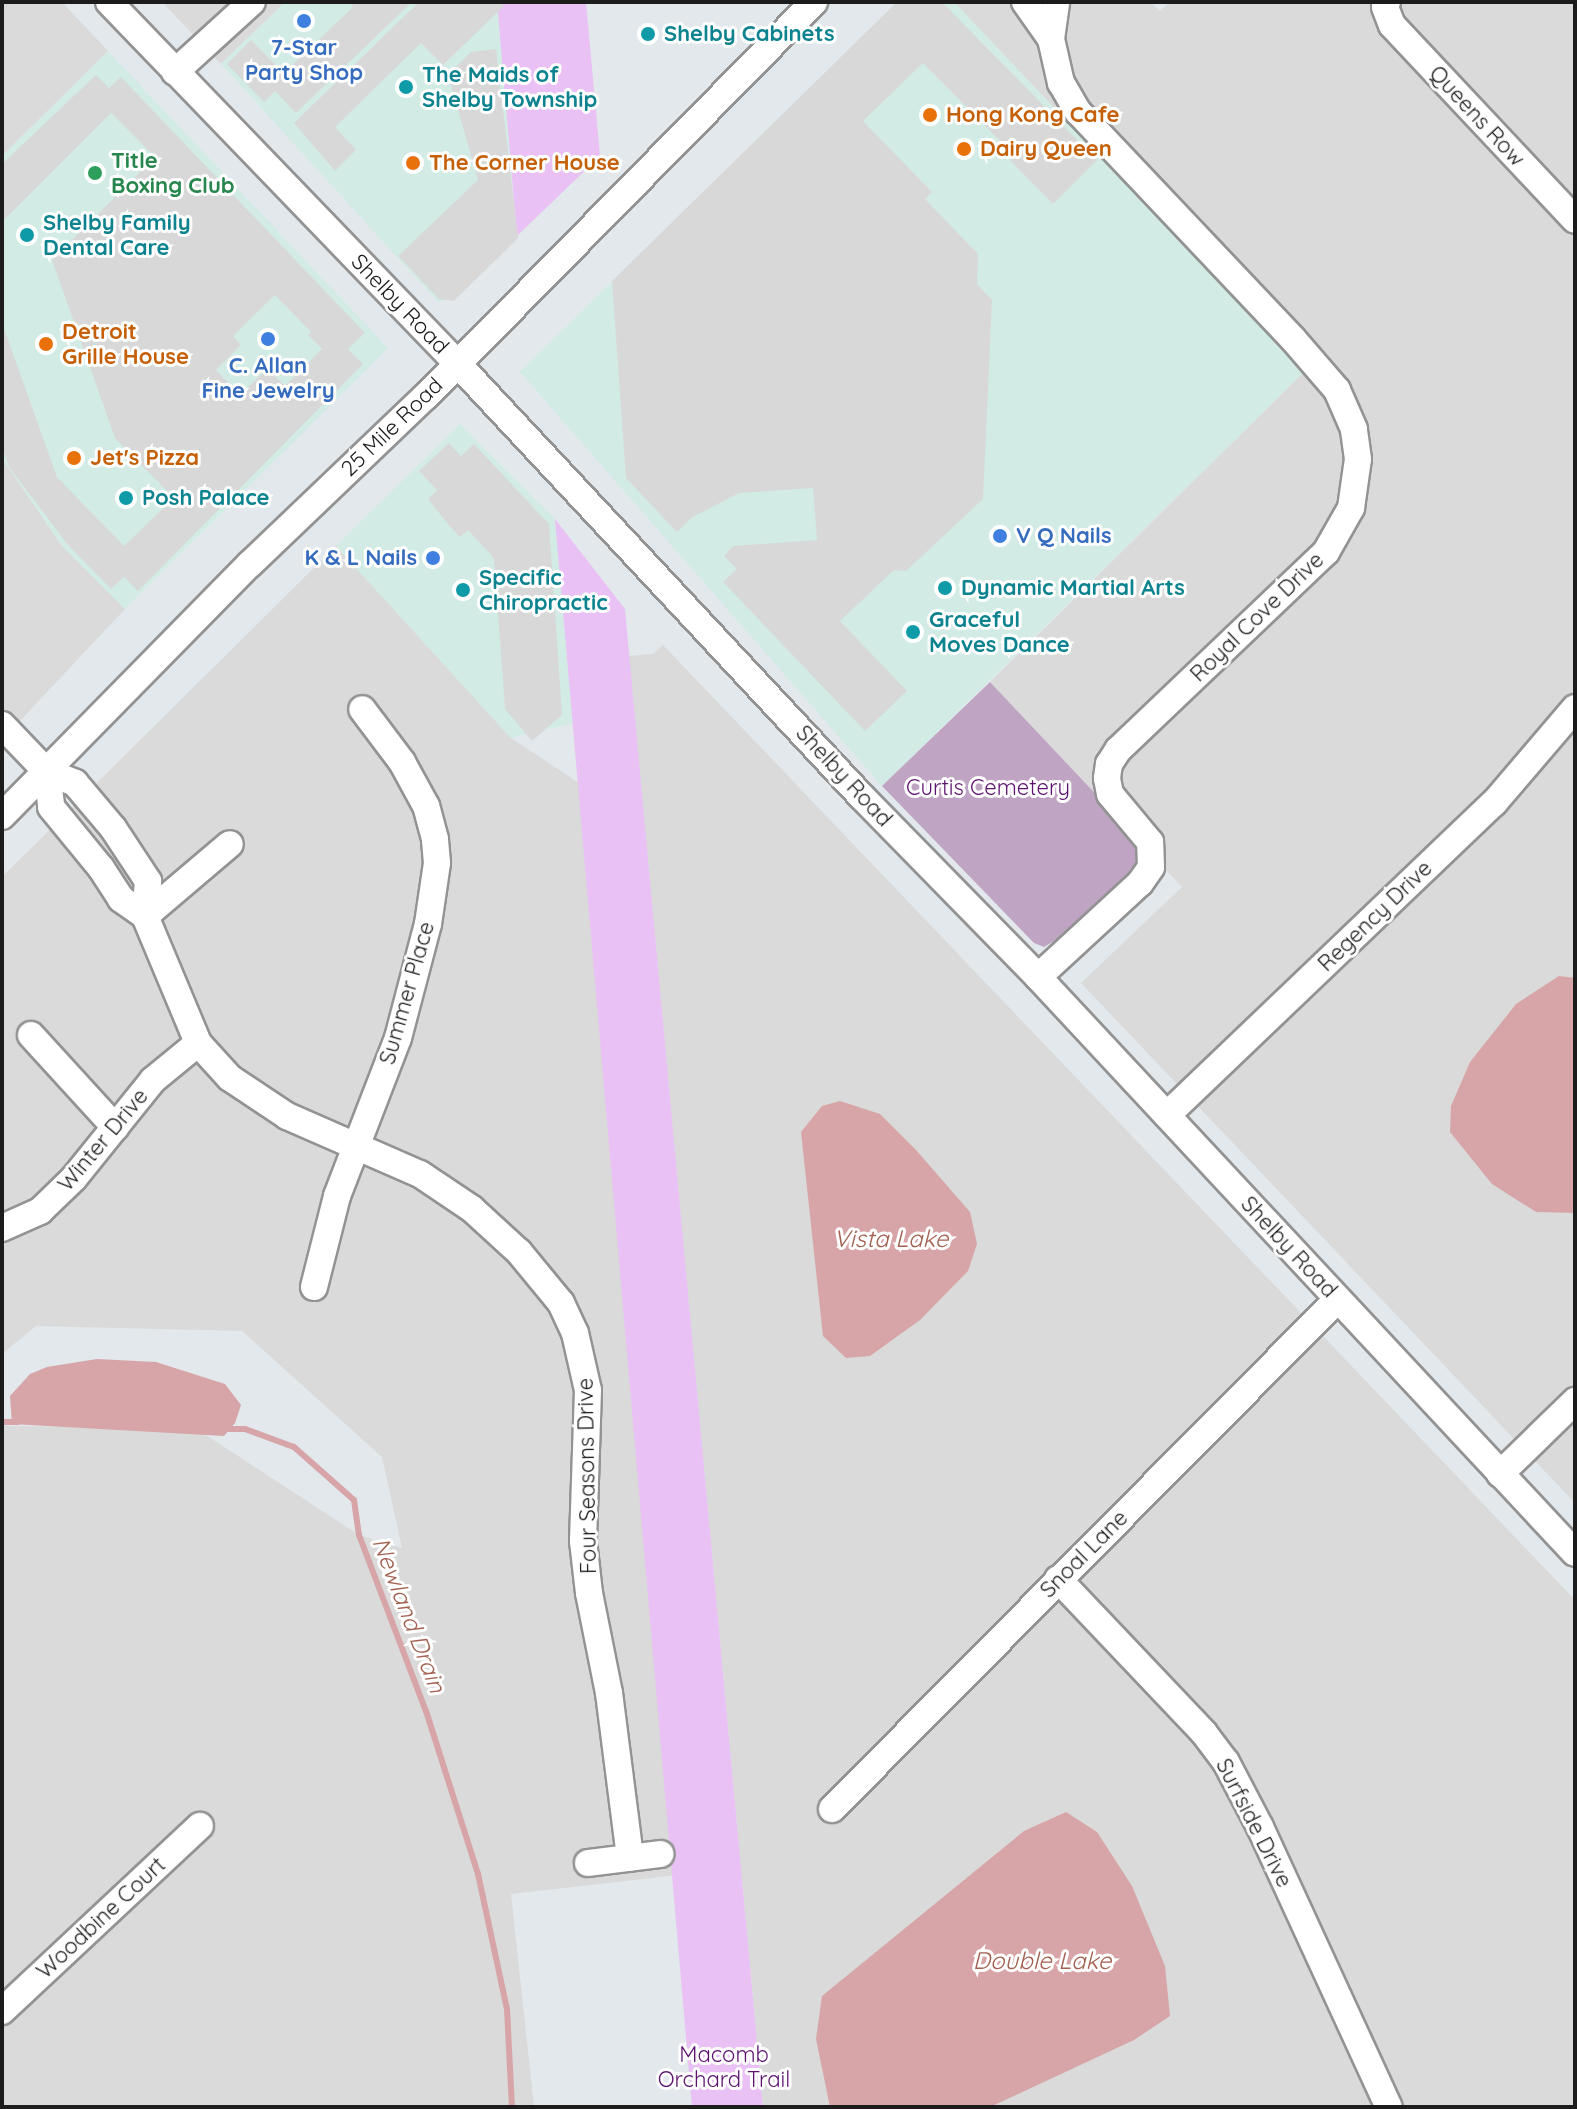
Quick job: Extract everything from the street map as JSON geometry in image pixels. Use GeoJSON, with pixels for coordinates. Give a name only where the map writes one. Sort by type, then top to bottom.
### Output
{"type":"FeatureCollection","features":[{"type":"Feature","properties":{"kind":"street","name":"Shelby Road"},"geometry":{"type":"LineString","coordinates":[[109,2],[457,363],[862,797],[1038,977],[1575,1553]]}},
{"type":"Feature","properties":{"kind":"street"},"geometry":{"type":"LineString","coordinates":[[175,72],[252,2]]}},
{"type":"Feature","properties":{"kind":"street","name":"25 Mile Road"},"geometry":{"type":"LineString","coordinates":[[2,816],[814,2]]}},
{"type":"Feature","properties":{"kind":"street","name":"Royal Cove Drive"},"geometry":{"type":"LineString","coordinates":[[1025,2],[1051,39]]}},
{"type":"Feature","properties":{"kind":"street","name":"Royal Cove Drive"},"geometry":{"type":"LineString","coordinates":[[1038,977],[1140,883],[1151,867],[1150,842],[1110,794],[1107,778],[1109,764],[1118,750],[1326,552],[1351,508],[1358,459],[1354,429],[1337,390],[1293,339],[1078,112],[1061,83],[1051,39],[1056,2]]}},
{"type":"Feature","properties":{"kind":"street","name":"Queens Row"},"geometry":{"type":"LineString","coordinates":[[1386,5],[1392,25],[1575,220]]}},
{"type":"Feature","properties":{"kind":"street","name":"Summer Place"},"geometry":{"type":"LineString","coordinates":[[314,1287],[325,1234],[398,1038],[428,924],[437,863],[435,839],[426,806],[402,762],[362,709]]}},
{"type":"Feature","properties":{"kind":"street","name":"Regency Drive"},"geometry":{"type":"LineString","coordinates":[[1167,1115],[1494,803],[1574,711]]}},
{"type":"Feature","properties":{"kind":"street","name":"Four Seasons Drive"},"geometry":{"type":"LineString","coordinates":[[2,725],[47,772],[75,783],[113,828],[148,881],[145,916],[198,1043],[230,1078],[257,1099],[287,1116],[420,1174],[472,1209],[528,1262],[561,1303],[575,1333],[588,1390],[583,1541],[609,1693],[630,1858]]}},
{"type":"Feature","properties":{"kind":"street"},"geometry":{"type":"LineString","coordinates":[[145,916],[230,844]]}},
{"type":"Feature","properties":{"kind":"street"},"geometry":{"type":"LineString","coordinates":[[31,1035],[115,1127]]}},
{"type":"Feature","properties":{"kind":"street","name":"Winter Drive"},"geometry":{"type":"LineString","coordinates":[[2,1228],[40,1211],[74,1178],[153,1080],[198,1043]]}},
{"type":"Feature","properties":{"kind":"street","name":"Snoal Lane"},"geometry":{"type":"LineString","coordinates":[[832,1809],[1337,1300]]}},
{"type":"Feature","properties":{"kind":"street"},"geometry":{"type":"LineString","coordinates":[[1500,1474],[1575,1401]]}},
{"type":"Feature","properties":{"kind":"street","name":"Surfside Drive"},"geometry":{"type":"LineString","coordinates":[[1058,1579],[1204,1733],[1226,1762],[1260,1827],[1378,2104]]}},
{"type":"Feature","properties":{"kind":"street","name":"Woodbine Court"},"geometry":{"type":"LineString","coordinates":[[2,2011],[200,1826]]}},
{"type":"Feature","properties":{"kind":"street"},"geometry":{"type":"LineString","coordinates":[[588,1863],[660,1854]]}},
{"type":"Feature","properties":{"kind":"shaded area"},"geometry":{"type":"Polygon","coordinates":[[[2,2],[62,2],[108,51],[2,156],[2,2]]]}},
{"type":"Feature","properties":{"kind":"shaded area"},"geometry":{"type":"Polygon","coordinates":[[[162,2],[285,2],[221,64],[162,2]]]}},
{"type":"Feature","properties":{"kind":"shaded area"},"geometry":{"type":"Polygon","coordinates":[[[285,2],[497,2],[517,236],[439,303],[221,64],[285,2]]]}},
{"type":"Feature","properties":{"kind":"shaded area"},"geometry":{"type":"Polygon","coordinates":[[[350,2],[412,2],[296,113],[275,91],[264,102],[227,64],[251,40],[284,73],[353,7],[350,2]]]}},
{"type":"Feature","properties":{"kind":"shaded area"},"geometry":{"type":"Polygon","coordinates":[[[419,2],[503,2],[503,7],[443,65],[421,43],[335,127],[356,150],[335,171],[294,123],[419,2]]]}},
{"type":"Feature","properties":{"kind":"shaded area"},"geometry":{"type":"Polygon","coordinates":[[[897,2],[954,2],[1304,372],[882,786],[520,372],[897,2]]]}},
{"type":"Feature","properties":{"kind":"shaded area"},"geometry":{"type":"Polygon","coordinates":[[[897,2],[942,2],[1097,160],[1053,204],[1010,160],[1014,155],[923,63],[863,121],[932,192],[925,199],[978,254],[977,284],[992,300],[983,499],[906,571],[894,570],[840,621],[907,691],[865,731],[723,582],[737,569],[724,556],[733,546],[817,540],[813,488],[739,493],[691,518],[677,532],[626,478],[612,281],[897,2]]]}},
{"type":"Feature","properties":{"kind":"shaded area"},"geometry":{"type":"Polygon","coordinates":[[[954,2],[1150,2],[1160,11],[1170,2],[1575,2],[1575,1503],[1081,983],[1182,887],[990,682],[1304,372],[954,2]]]}},
{"type":"Feature","properties":{"kind":"shaded area"},"geometry":{"type":"Polygon","coordinates":[[[496,49],[518,238],[454,301],[439,299],[398,256],[478,180],[448,75],[471,52],[496,49]]]}},
{"type":"Feature","properties":{"kind":"shaded area"},"geometry":{"type":"Polygon","coordinates":[[[108,51],[388,348],[125,609],[62,546],[2,458],[2,156],[108,51]]]}},
{"type":"Feature","properties":{"kind":"shaded area"},"geometry":{"type":"Polygon","coordinates":[[[96,75],[109,88],[121,77],[365,333],[348,349],[363,364],[138,591],[124,577],[111,589],[68,545],[9,467],[2,447],[2,323],[57,477],[124,546],[174,498],[115,438],[52,260],[155,157],[111,113],[2,222],[2,164],[96,75]],[[275,295],[233,336],[241,345],[216,370],[240,395],[267,369],[285,386],[322,349],[308,335],[311,332],[275,295]]]}},
{"type":"Feature","properties":{"kind":"shaded area"},"geometry":{"type":"Polygon","coordinates":[[[460,424],[555,519],[586,720],[511,738],[336,546],[460,424]]]}},
{"type":"Feature","properties":{"kind":"shaded area"},"geometry":{"type":"Polygon","coordinates":[[[449,443],[461,456],[474,444],[549,524],[562,715],[532,741],[505,709],[494,558],[468,530],[460,537],[448,524],[428,499],[437,490],[419,471],[449,443]]]}},
{"type":"Feature","properties":{"kind":"shaded area"},"geometry":{"type":"Polygon","coordinates":[[[2,458],[62,546],[125,609],[2,740],[2,458]]]}},
{"type":"Feature","properties":{"kind":"shaded area"},"geometry":{"type":"Polygon","coordinates":[[[336,546],[511,738],[611,804],[705,1872],[511,1894],[534,2107],[2,2107],[2,1426],[195,1428],[359,1535],[402,1548],[382,1457],[242,1331],[36,1326],[2,1354],[2,877],[336,546]]]}},
{"type":"Feature","properties":{"kind":"shaded area"},"geometry":{"type":"Polygon","coordinates":[[[663,645],[1575,1600],[1575,2107],[763,2107],[629,656],[653,654],[663,645]]]}},
{"type":"Feature","properties":{"kind":"green space"},"geometry":{"type":"Polygon","coordinates":[[[497,2],[586,2],[600,156],[517,236],[497,2]]]}},
{"type":"Feature","properties":{"kind":"green space","name":"Macomb Orchard Trail"},"geometry":{"type":"Polygon","coordinates":[[[555,519],[625,609],[763,2107],[692,2107],[555,519]]]}},
{"type":"Feature","properties":{"kind":"green space","name":"Curtis Cemetery"},"geometry":{"type":"Polygon","coordinates":[[[990,682],[1105,804],[1135,841],[1139,855],[1137,869],[1061,937],[1044,947],[1034,943],[882,786],[990,682]]]}},
{"type":"Feature","properties":{"kind":"water"},"geometry":{"type":"Polygon","coordinates":[[[1559,976],[1575,978],[1575,1213],[1536,1212],[1492,1184],[1450,1132],[1451,1106],[1470,1062],[1516,1004],[1559,976]]]}},
{"type":"Feature","properties":{"kind":"water","name":"Vista Lake"},"geometry":{"type":"Polygon","coordinates":[[[840,1101],[880,1114],[916,1150],[970,1212],[977,1244],[968,1271],[920,1320],[870,1356],[846,1358],[823,1336],[801,1132],[822,1106],[840,1101]]]}},
{"type":"Feature","properties":{"kind":"water"},"geometry":{"type":"Polygon","coordinates":[[[97,1359],[156,1362],[225,1384],[241,1405],[235,1423],[224,1436],[12,1424],[10,1396],[30,1374],[47,1367],[97,1359]]]}},
{"type":"Feature","properties":{"kind":"water","name":"Double Lake"},"geometry":{"type":"Polygon","coordinates":[[[1066,1812],[1097,1832],[1132,1886],[1165,1966],[1170,2016],[1134,2040],[990,2107],[830,2107],[816,2039],[822,1996],[1024,1831],[1066,1812]]]}},
{"type":"Feature","properties":{"kind":"waterway","name":"Newland Drain"},"geometry":{"type":"LineString","coordinates":[[2,1422],[18,1422]]}},
{"type":"Feature","properties":{"kind":"waterway","name":"Newland Drain"},"geometry":{"type":"LineString","coordinates":[[226,1429],[245,1429],[294,1447],[354,1500],[359,1535],[426,1711],[478,1874],[507,2009],[512,2107]]}},
{"type":"Feature","properties":{"kind":"place","name":"7-Star Party Shop"},"geometry":{"type":"Point","coordinates":[304,21]}},
{"type":"Feature","properties":{"kind":"place","name":"Shelby Cabinets"},"geometry":{"type":"Point","coordinates":[648,34]}},
{"type":"Feature","properties":{"kind":"place","name":"The Maids of Shelby Township"},"geometry":{"type":"Point","coordinates":[406,87]}},
{"type":"Feature","properties":{"kind":"place","name":"Hong Kong Cafe"},"geometry":{"type":"Point","coordinates":[930,115]}},
{"type":"Feature","properties":{"kind":"place","name":"Dairy Queen"},"geometry":{"type":"Point","coordinates":[964,149]}},
{"type":"Feature","properties":{"kind":"place","name":"The Corner House"},"geometry":{"type":"Point","coordinates":[413,163]}},
{"type":"Feature","properties":{"kind":"place","name":"Title Boxing Club"},"geometry":{"type":"Point","coordinates":[95,173]}},
{"type":"Feature","properties":{"kind":"place","name":"Shelby Family Dental Care"},"geometry":{"type":"Point","coordinates":[27,235]}},
{"type":"Feature","properties":{"kind":"place","name":"C. Allan Fine Jewelry"},"geometry":{"type":"Point","coordinates":[268,339]}},
{"type":"Feature","properties":{"kind":"place","name":"Detroit Grille House"},"geometry":{"type":"Point","coordinates":[46,344]}},
{"type":"Feature","properties":{"kind":"place","name":"Jet's Pizza"},"geometry":{"type":"Point","coordinates":[74,458]}},
{"type":"Feature","properties":{"kind":"place","name":"Posh Palace"},"geometry":{"type":"Point","coordinates":[126,498]}},
{"type":"Feature","properties":{"kind":"place","name":"V Q Nails"},"geometry":{"type":"Point","coordinates":[1000,536]}},
{"type":"Feature","properties":{"kind":"place","name":"K & L Nails"},"geometry":{"type":"Point","coordinates":[433,558]}},
{"type":"Feature","properties":{"kind":"place","name":"Dynamic Martial Arts"},"geometry":{"type":"Point","coordinates":[945,588]}},
{"type":"Feature","properties":{"kind":"place","name":"Specific Chiropractic"},"geometry":{"type":"Point","coordinates":[463,590]}},
{"type":"Feature","properties":{"kind":"place","name":"Graceful Moves Dance"},"geometry":{"type":"Point","coordinates":[913,632]}}]}
